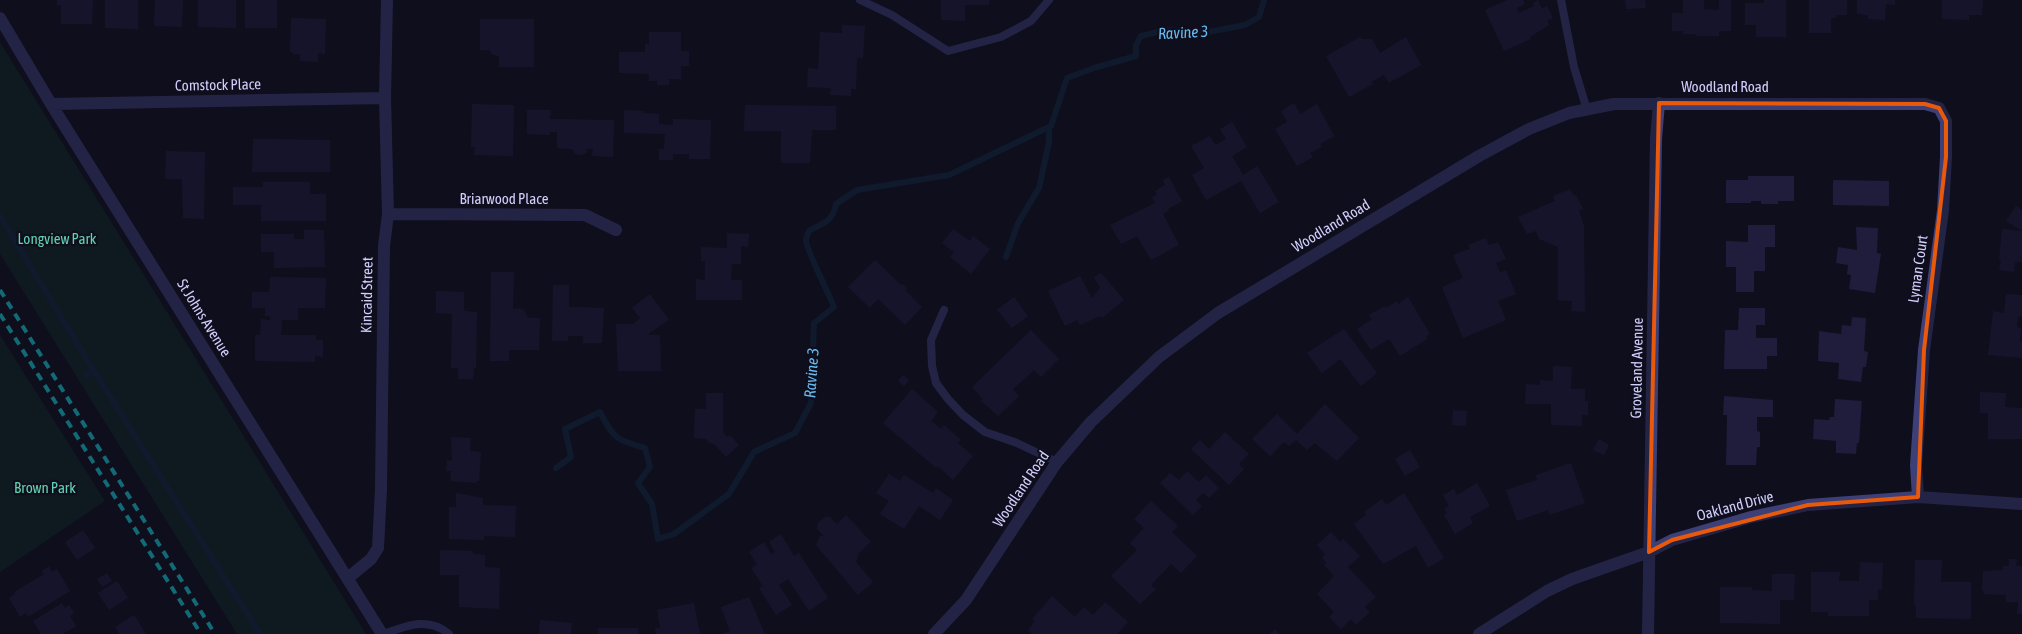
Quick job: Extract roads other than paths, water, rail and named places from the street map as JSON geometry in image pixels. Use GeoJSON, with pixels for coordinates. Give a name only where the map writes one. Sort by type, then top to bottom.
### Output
{"type":"FeatureCollection","features":[{"type":"Feature","properties":{"kind":"street","name":"Kincaid Street"},"geometry":{"type":"LineString","coordinates":[[348,578],[370,559],[378,548],[381,489],[384,246],[388,214],[385,98],[387,0]]}},
{"type":"Feature","properties":{"kind":"street","name":"St Johns Avenue"},"geometry":{"type":"LineString","coordinates":[[0,18],[51,104],[383,634]]}},
{"type":"Feature","properties":{"kind":"street","name":"Comstock Place"},"geometry":{"type":"LineString","coordinates":[[51,104],[385,98]]}},
{"type":"Feature","properties":{"kind":"street","name":"Groveland Avenue"},"geometry":{"type":"LineString","coordinates":[[1648,634],[1656,139],[1659,103]]}},
{"type":"Feature","properties":{"kind":"street","name":"Woodland Road"},"geometry":{"type":"LineString","coordinates":[[934,634],[966,600],[1057,462],[1090,422],[1159,357],[1218,312],[1479,156],[1529,129],[1569,114],[1614,104],[1879,104]]}},
{"type":"Feature","properties":{"kind":"street","name":"Lyman Court"},"geometry":{"type":"LineString","coordinates":[[1879,104],[1925,104],[1939,108],[1946,121],[1943,210],[1924,350],[1916,464],[1918,497]]}},
{"type":"Feature","properties":{"kind":"street","name":"Briarwood Place"},"geometry":{"type":"LineString","coordinates":[[388,214],[585,215],[616,230]]}},
{"type":"Feature","properties":{"kind":"street","name":"Oakland Drive"},"geometry":{"type":"LineString","coordinates":[[1479,634],[1547,591],[1572,579],[1649,552],[1672,540],[1751,517],[1808,505],[1918,497],[2022,504]]}},
{"type":"Feature","properties":{"kind":"lane"},"geometry":{"type":"LineString","coordinates":[[860,0],[892,15],[948,51],[1001,37],[1031,21],[1049,0]]}},
{"type":"Feature","properties":{"kind":"lane"},"geometry":{"type":"LineString","coordinates":[[1561,0],[1574,67],[1587,110]]}},
{"type":"Feature","properties":{"kind":"lane"},"geometry":{"type":"LineString","coordinates":[[944,310],[931,340],[932,366],[936,383],[963,415],[985,432],[1017,443],[1057,462]]}},
{"type":"Feature","properties":{"kind":"lane"},"geometry":{"type":"LineString","coordinates":[[383,634],[412,624],[423,623],[434,625],[449,634]]}},
{"type":"Feature","properties":{"kind":"waterway","name":"Ravine 3"},"geometry":{"type":"LineString","coordinates":[[556,468],[571,457],[565,429],[600,412],[616,437],[645,448],[650,467],[638,483],[652,504],[658,539],[674,534],[729,494],[754,452],[795,433],[811,403],[814,323],[834,307],[809,252],[806,240],[810,230],[830,218],[836,204],[857,190],[949,175],[1051,126],[1067,78],[1136,56],[1136,45],[1141,36],[1166,30],[1203,33],[1245,25],[1259,17],[1264,0]]}},
{"type":"Feature","properties":{"kind":"waterway","name":"Ravine 3"},"geometry":{"type":"LineString","coordinates":[[1006,257],[1018,223],[1039,188],[1049,142],[1049,127]]}},
{"type":"Feature","properties":{"kind":"waterway"},"geometry":{"type":"LineString","coordinates":[[0,216],[94,371]]}},
{"type":"Feature","properties":{"kind":"waterway"},"geometry":{"type":"LineString","coordinates":[[86,376],[94,371],[260,634]]}},
{"type":"Feature","properties":{"kind":"railway"},"geometry":{"type":"LineString","coordinates":[[0,290],[215,634]]}},
{"type":"Feature","properties":{"kind":"railway"},"geometry":{"type":"LineString","coordinates":[[0,314],[201,634]]}},
{"type":"Feature","properties":{"kind":"park label","name":"Longview Park"},"geometry":{"type":"Point","coordinates":[57,239]}},
{"type":"Feature","properties":{"kind":"park label","name":"Brown Park"},"geometry":{"type":"Point","coordinates":[45,488]}}]}
